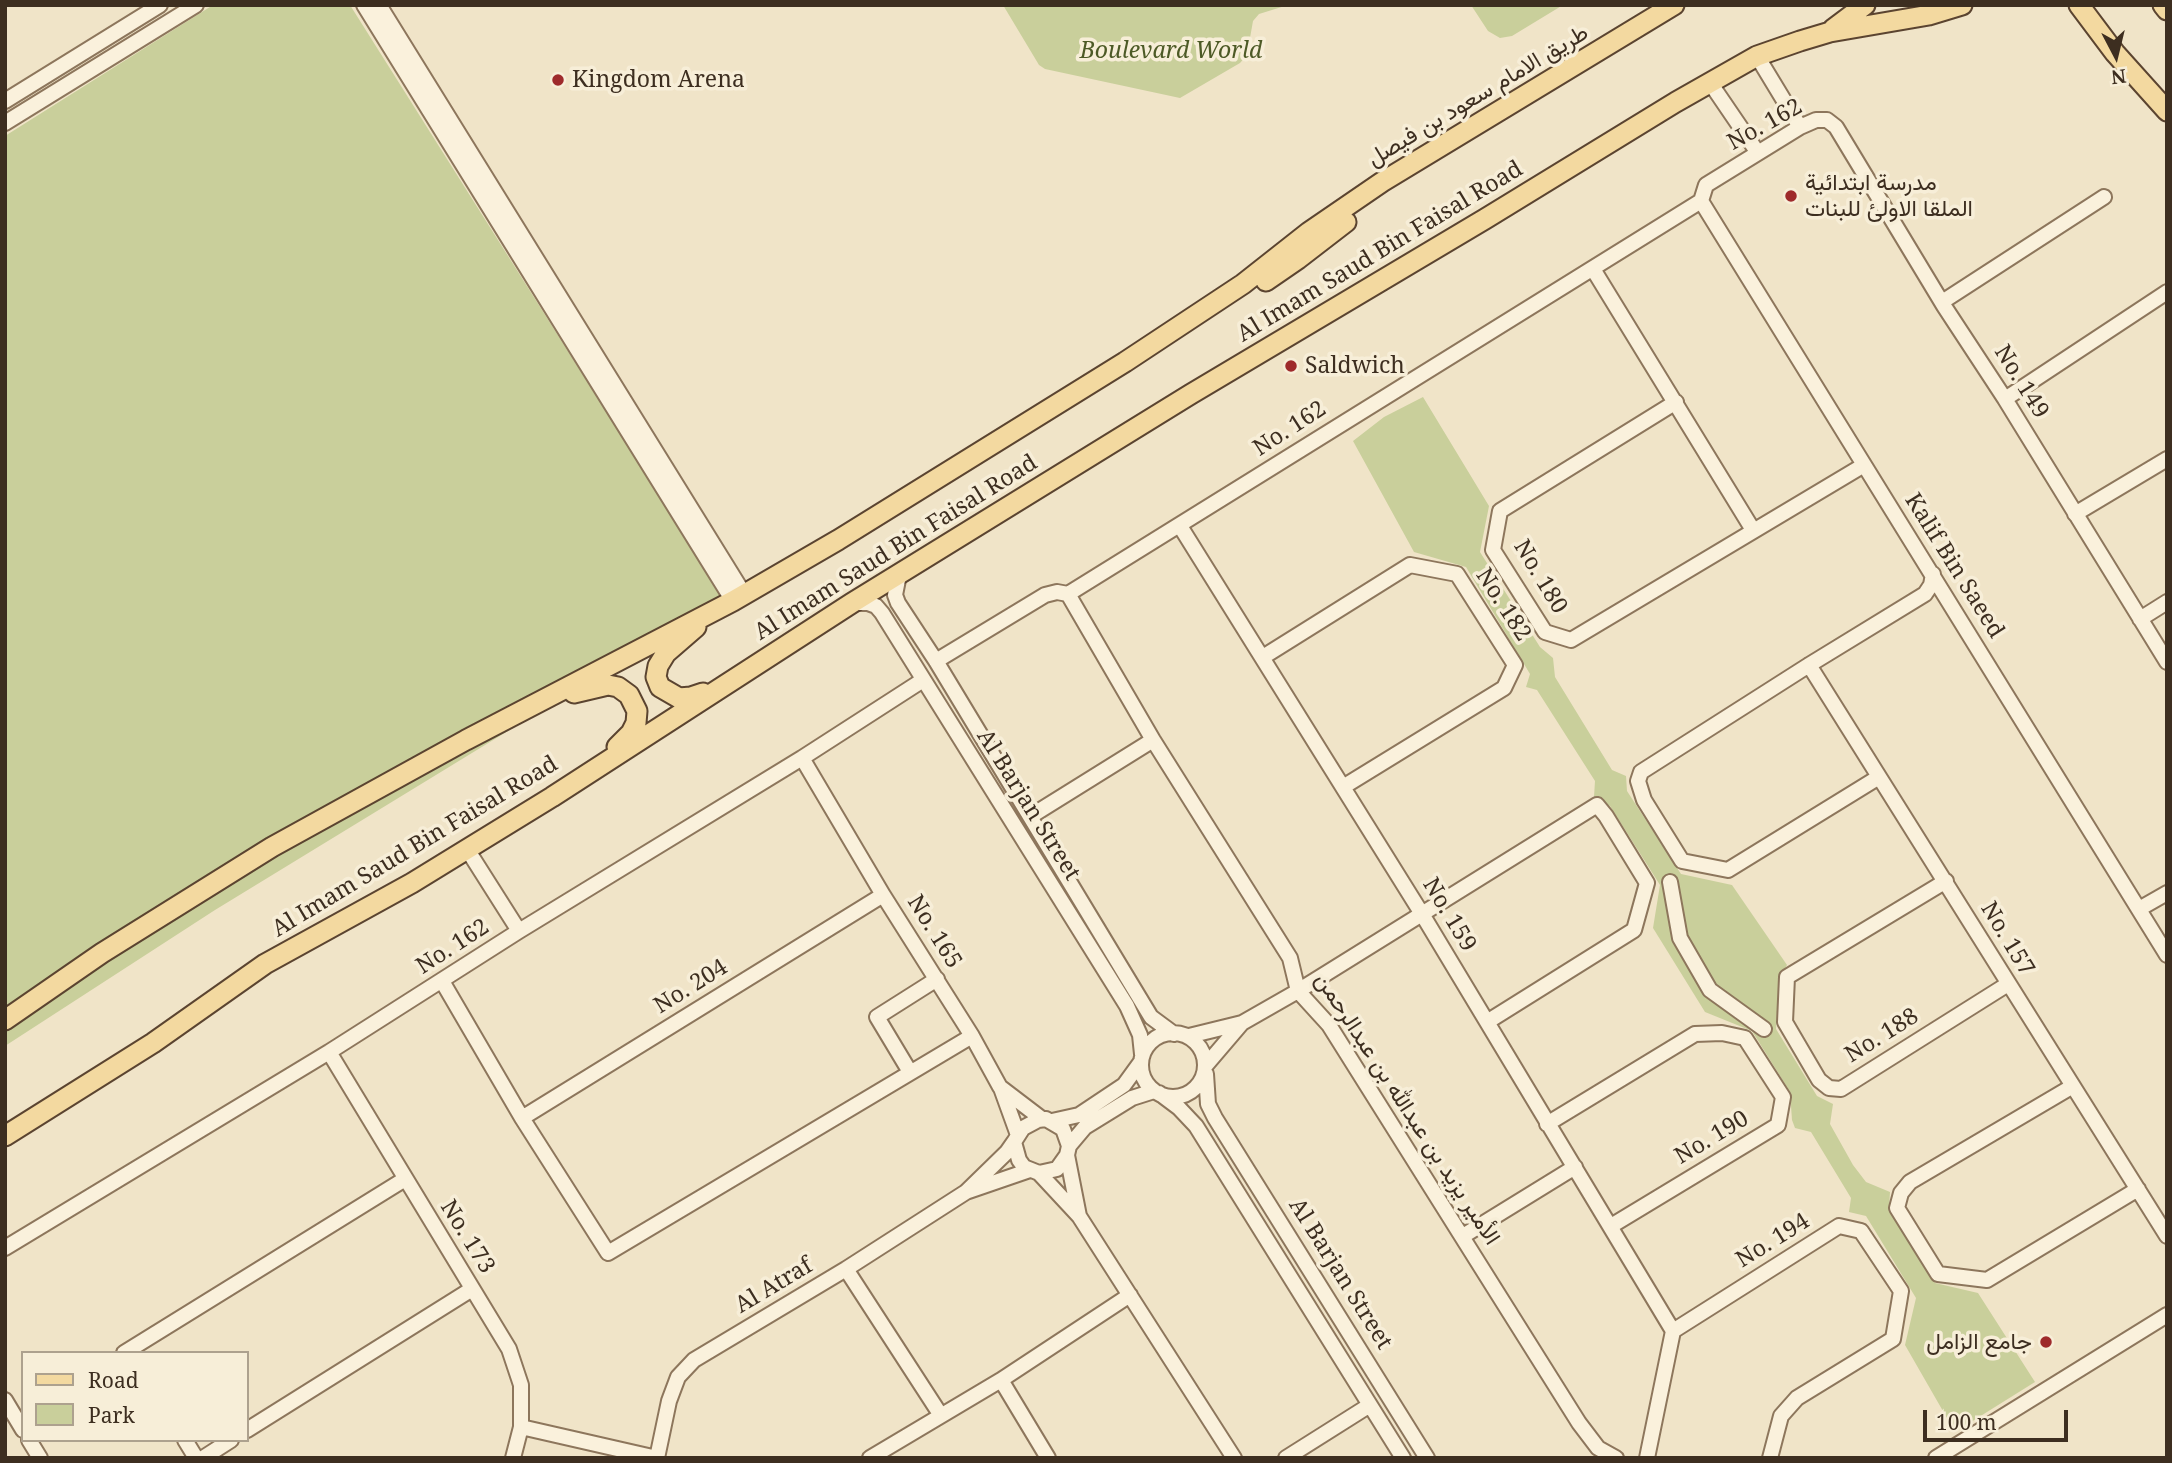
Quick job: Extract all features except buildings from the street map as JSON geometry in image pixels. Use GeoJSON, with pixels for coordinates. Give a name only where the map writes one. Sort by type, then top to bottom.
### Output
{"type":"FeatureCollection","features":[{"type":"Feature","properties":{"kind":"main road","name":"طريق الامام سعود بن فيصل"},"geometry":{"type":"LineString","coordinates":[[1310,232],[1408,165],[1674,5]]}},
{"type":"Feature","properties":{"kind":"main road","name":"Al Imam Saud Bin Faisal Road"},"geometry":{"type":"LineString","coordinates":[[1163,337],[1206,317],[1252,290],[1298,260],[1363,209],[1690,5]]}},
{"type":"Feature","properties":{"kind":"main road"},"geometry":{"type":"LineString","coordinates":[[1830,32],[1865,5]]}},
{"type":"Feature","properties":{"kind":"main road"},"geometry":{"type":"LineString","coordinates":[[1830,32],[1929,15],[1962,5]]}},
{"type":"Feature","properties":{"kind":"main road"},"geometry":{"type":"LineString","coordinates":[[2163,5],[2167,9]]}},
{"type":"Feature","properties":{"kind":"main road"},"geometry":{"type":"LineString","coordinates":[[2079,7],[2167,111]]}},
{"type":"Feature","properties":{"kind":"main road","name":"Al Imam Saud Bin Faisal Road"},"geometry":{"type":"LineString","coordinates":[[5,1136],[153,1043],[265,964],[402,889],[467,849],[852,603],[1271,344],[1485,219],[1676,102],[1757,57],[1830,32]]}},
{"type":"Feature","properties":{"kind":"main road","name":"Al Imam Saud Bin Faisal Road"},"geometry":{"type":"LineString","coordinates":[[5,1020],[102,953],[272,847],[532,705],[738,598],[838,540],[1036,419],[1163,337],[1243,284],[1310,232]]}},
{"type":"Feature","properties":{"kind":"main road"},"geometry":{"type":"LineString","coordinates":[[709,613],[666,653],[658,666],[656,677],[660,687],[679,698],[691,698],[717,689]]}},
{"type":"Feature","properties":{"kind":"main road"},"geometry":{"type":"LineString","coordinates":[[532,705],[597,685],[608,685],[624,691],[635,703],[636,723],[631,733],[573,783]]}},
{"type":"Feature","properties":{"kind":"street"},"geometry":{"type":"LineString","coordinates":[[5,101],[160,5]]}},
{"type":"Feature","properties":{"kind":"street"},"geometry":{"type":"LineString","coordinates":[[5,123],[196,5]]}},
{"type":"Feature","properties":{"kind":"street"},"geometry":{"type":"LineString","coordinates":[[364,5],[738,598]]}},
{"type":"Feature","properties":{"kind":"street"},"geometry":{"type":"LineString","coordinates":[[379,5],[738,598]]}},
{"type":"Feature","properties":{"kind":"street"},"geometry":{"type":"LineString","coordinates":[[1757,57],[1800,127]]}},
{"type":"Feature","properties":{"kind":"street"},"geometry":{"type":"LineString","coordinates":[[1711,84],[1758,153]]}},
{"type":"Feature","properties":{"kind":"street","name":"No. 162"},"geometry":{"type":"LineString","coordinates":[[936,661],[1045,596],[1057,592],[1068,594],[1180,526],[1348,418],[1702,201],[1706,185],[1800,127],[1816,120],[1827,120],[1836,127]]}},
{"type":"Feature","properties":{"kind":"street","name":"No. 149"},"geometry":{"type":"LineString","coordinates":[[1836,127],[2167,662]]}},
{"type":"Feature","properties":{"kind":"street"},"geometry":{"type":"LineString","coordinates":[[1942,302],[2104,197]]}},
{"type":"Feature","properties":{"kind":"street","name":"Kalif Bin Saeed"},"geometry":{"type":"LineString","coordinates":[[1702,201],[2167,955]]}},
{"type":"Feature","properties":{"kind":"street"},"geometry":{"type":"LineString","coordinates":[[1593,270],[1753,530]]}},
{"type":"Feature","properties":{"kind":"street"},"geometry":{"type":"LineString","coordinates":[[2005,399],[2167,292]]}},
{"type":"Feature","properties":{"kind":"street","name":"No. 180"},"geometry":{"type":"LineString","coordinates":[[1676,402],[1500,512],[1493,551],[1545,632],[1571,640],[1864,465]]}},
{"type":"Feature","properties":{"kind":"street"},"geometry":{"type":"LineString","coordinates":[[2075,514],[2167,458]]}},
{"type":"Feature","properties":{"kind":"street","name":"No. 159"},"geometry":{"type":"LineString","coordinates":[[1180,526],[1422,914],[1673,1331]]}},
{"type":"Feature","properties":{"kind":"street","name":"No. 182"},"geometry":{"type":"LineString","coordinates":[[1263,657],[1410,565],[1457,574],[1515,665],[1504,688],[1343,787]]}},
{"type":"Feature","properties":{"kind":"street"},"geometry":{"type":"LineString","coordinates":[[1879,777],[1728,870],[1682,861],[1644,800],[1638,781],[1641,772],[1809,664],[1925,594],[1931,585],[1933,574]]}},
{"type":"Feature","properties":{"kind":"street","name":"Al Barjan Street"},"geometry":{"type":"LineString","coordinates":[[899,575],[895,595],[898,603],[1031,816],[1151,1017],[1174,1034]]}},
{"type":"Feature","properties":{"kind":"street","name":"الأمير يزيد بن عبدالله بن عبدالرحمن"},"geometry":{"type":"LineString","coordinates":[[1068,594],[1153,740],[1290,958],[1298,991],[1329,1025],[1579,1423],[1598,1448],[1616,1458]]}},
{"type":"Feature","properties":{"kind":"street"},"geometry":{"type":"LineString","coordinates":[[2140,619],[2167,602]]}},
{"type":"Feature","properties":{"kind":"street","name":"Al Barjan Street"},"geometry":{"type":"LineString","coordinates":[[852,603],[868,603],[876,606],[882,613],[1126,1006],[1140,1035],[1141,1058]]}},
{"type":"Feature","properties":{"kind":"street","name":"No. 157"},"geometry":{"type":"LineString","coordinates":[[1809,664],[2167,1236]]}},
{"type":"Feature","properties":{"kind":"street","name":"No. 162"},"geometry":{"type":"LineString","coordinates":[[5,1248],[329,1052],[923,680]]}},
{"type":"Feature","properties":{"kind":"street"},"geometry":{"type":"LineString","coordinates":[[1031,816],[1153,740]]}},
{"type":"Feature","properties":{"kind":"street","name":"No. 165"},"geometry":{"type":"LineString","coordinates":[[802,758],[883,895],[972,1036],[1000,1087],[1047,1120]]}},
{"type":"Feature","properties":{"kind":"street"},"geometry":{"type":"LineString","coordinates":[[1016,1138],[1030,1122],[1079,1115],[1124,1085],[1153,1039],[1174,1034],[1189,1035],[1242,1023],[1597,805],[1647,883],[1634,930],[1487,1022]]}},
{"type":"Feature","properties":{"kind":"street"},"geometry":{"type":"LineString","coordinates":[[467,849],[519,931]]}},
{"type":"Feature","properties":{"kind":"street","name":"No. 188"},"geometry":{"type":"LineString","coordinates":[[1946,881],[1787,977],[1785,1023],[1819,1080],[1829,1088],[1841,1089],[2008,984]]}},
{"type":"Feature","properties":{"kind":"street"},"geometry":{"type":"LineString","coordinates":[[1670,882],[1680,939],[1710,990],[1763,1029]]}},
{"type":"Feature","properties":{"kind":"street"},"geometry":{"type":"LineString","coordinates":[[2139,909],[2167,893]]}},
{"type":"Feature","properties":{"kind":"street","name":"No. 204"},"geometry":{"type":"LineString","coordinates":[[522,1118],[883,895]]}},
{"type":"Feature","properties":{"kind":"street"},"geometry":{"type":"LineString","coordinates":[[910,1072],[877,1017],[937,979]]}},
{"type":"Feature","properties":{"kind":"street"},"geometry":{"type":"LineString","coordinates":[[442,981],[522,1118],[608,1253],[972,1036]]}},
{"type":"Feature","properties":{"kind":"street"},"geometry":{"type":"LineString","coordinates":[[1141,1058],[1143,1080],[1148,1088],[1177,1097],[1187,1095],[1196,1088],[1206,1069],[1242,1023]]}},
{"type":"Feature","properties":{"kind":"street","name":"No. 190"},"geometry":{"type":"LineString","coordinates":[[1547,1124],[1695,1034],[1721,1033],[1745,1038],[1783,1097],[1777,1125],[1611,1226]]}},
{"type":"Feature","properties":{"kind":"street"},"geometry":{"type":"LineString","coordinates":[[1189,1035],[1198,1042],[1206,1069]]}},
{"type":"Feature","properties":{"kind":"street","name":"No. 173"},"geometry":{"type":"LineString","coordinates":[[329,1052],[509,1349],[521,1385],[521,1427],[513,1458]]}},
{"type":"Feature","properties":{"kind":"street","name":"Al Barjan Street"},"geometry":{"type":"LineString","coordinates":[[1206,1069],[1208,1104],[1215,1118],[1427,1458]]}},
{"type":"Feature","properties":{"kind":"street"},"geometry":{"type":"LineString","coordinates":[[2073,1086],[1910,1182],[1901,1194],[1897,1208],[1938,1274],[1987,1280],[2138,1189]]}},
{"type":"Feature","properties":{"kind":"street"},"geometry":{"type":"LineString","coordinates":[[1000,1087],[1016,1138],[1019,1160],[1035,1172],[1079,1216],[1234,1458]]}},
{"type":"Feature","properties":{"kind":"street"},"geometry":{"type":"LineString","coordinates":[[1035,1172],[1057,1169],[1085,1127],[1132,1098],[1157,1092]]}},
{"type":"Feature","properties":{"kind":"street","name":"Al Barjan Street"},"geometry":{"type":"LineString","coordinates":[[1157,1092],[1179,1108],[1196,1126],[1403,1458]]}},
{"type":"Feature","properties":{"kind":"street"},"geometry":{"type":"LineString","coordinates":[[1047,1120],[1063,1129],[1079,1216]]}},
{"type":"Feature","properties":{"kind":"street","name":"Al Atraf"},"geometry":{"type":"LineString","coordinates":[[656,1458],[668,1401],[678,1377],[694,1360],[846,1269],[966,1192],[1007,1152],[1016,1138]]}},
{"type":"Feature","properties":{"kind":"street"},"geometry":{"type":"LineString","coordinates":[[1463,1236],[1575,1167]]}},
{"type":"Feature","properties":{"kind":"street","name":"Al Atraf"},"geometry":{"type":"LineString","coordinates":[[966,1192],[1035,1172]]}},
{"type":"Feature","properties":{"kind":"street"},"geometry":{"type":"LineString","coordinates":[[130,1351],[405,1179]]}},
{"type":"Feature","properties":{"kind":"street","name":"No. 194"},"geometry":{"type":"LineString","coordinates":[[1673,1331],[1839,1226],[1861,1231],[1901,1291],[1894,1339],[1797,1398],[1782,1416],[1770,1458]]}},
{"type":"Feature","properties":{"kind":"street"},"geometry":{"type":"LineString","coordinates":[[846,1269],[940,1415]]}},
{"type":"Feature","properties":{"kind":"street"},"geometry":{"type":"LineString","coordinates":[[248,1429],[472,1289]]}},
{"type":"Feature","properties":{"kind":"street"},"geometry":{"type":"LineString","coordinates":[[870,1458],[1001,1380],[1130,1295]]}},
{"type":"Feature","properties":{"kind":"street"},"geometry":{"type":"LineString","coordinates":[[1936,1458],[2167,1315]]}},
{"type":"Feature","properties":{"kind":"street"},"geometry":{"type":"LineString","coordinates":[[1647,1458],[1673,1331]]}},
{"type":"Feature","properties":{"kind":"street"},"geometry":{"type":"LineString","coordinates":[[1001,1380],[1048,1458]]}},
{"type":"Feature","properties":{"kind":"street"},"geometry":{"type":"LineString","coordinates":[[5,1400],[20,1420]]}},
{"type":"Feature","properties":{"kind":"street"},"geometry":{"type":"LineString","coordinates":[[1286,1458],[1370,1405]]}},
{"type":"Feature","properties":{"kind":"street"},"geometry":{"type":"LineString","coordinates":[[521,1427],[656,1458]]}},
{"type":"Feature","properties":{"kind":"street"},"geometry":{"type":"LineString","coordinates":[[30,1442],[40,1458]]}},
{"type":"Feature","properties":{"kind":"street"},"geometry":{"type":"LineString","coordinates":[[187,1442],[197,1458]]}},
{"type":"Feature","properties":{"kind":"street"},"geometry":{"type":"LineString","coordinates":[[203,1458],[228,1442]]}},
{"type":"Feature","properties":{"kind":"green space"},"geometry":{"type":"Polygon","coordinates":[[[213,5],[350,5],[724,599],[215,910],[5,1046],[5,136],[213,5]]]}},
{"type":"Feature","properties":{"kind":"green space","name":"Boulevard World"},"geometry":{"type":"Polygon","coordinates":[[[1003,5],[1288,5],[1259,14],[1253,21],[1247,55],[1240,63],[1180,98],[1045,69],[1039,65],[1003,5]]]}},
{"type":"Feature","properties":{"kind":"green space"},"geometry":{"type":"Polygon","coordinates":[[[1471,5],[1563,5],[1512,36],[1500,38],[1488,31],[1471,5]]]}},
{"type":"Feature","properties":{"kind":"green space"},"geometry":{"type":"Polygon","coordinates":[[[1423,397],[1489,506],[1480,552],[1540,647],[1553,658],[1555,677],[1612,770],[1626,776],[1627,791],[1681,874],[1732,885],[1787,965],[1779,978],[1776,1029],[1817,1096],[1833,1104],[1830,1124],[1853,1165],[1866,1182],[1890,1192],[1889,1208],[1935,1283],[1978,1293],[2035,1382],[1955,1432],[1905,1345],[1916,1298],[1866,1216],[1849,1212],[1851,1198],[1811,1132],[1795,1128],[1790,1092],[1752,1031],[1705,1012],[1653,928],[1660,885],[1610,806],[1594,797],[1595,781],[1537,690],[1526,687],[1530,674],[1466,567],[1414,552],[1353,441],[1384,417],[1423,397]]]}},
{"type":"Feature","properties":{"kind":"place","name":"Kingdom Arena"},"geometry":{"type":"Point","coordinates":[558,80]}},
{"type":"Feature","properties":{"kind":"place","name":"مدرسة ابتدائية الملقا الاولئ للبنات"},"geometry":{"type":"Point","coordinates":[1791,196]}},
{"type":"Feature","properties":{"kind":"place","name":"Saldwich"},"geometry":{"type":"Point","coordinates":[1291,366]}},
{"type":"Feature","properties":{"kind":"place","name":"جامع الزامل"},"geometry":{"type":"Point","coordinates":[2046,1342]}}]}
